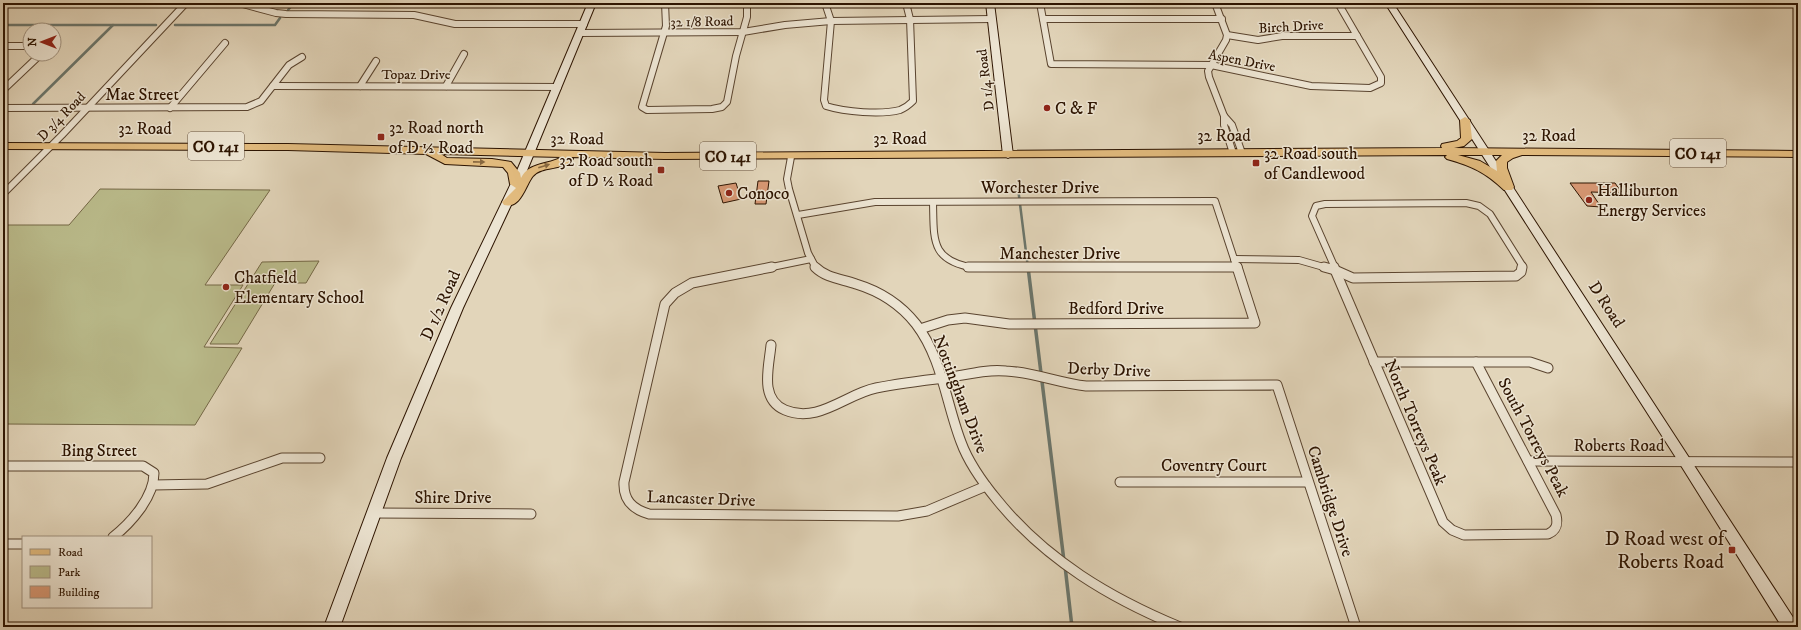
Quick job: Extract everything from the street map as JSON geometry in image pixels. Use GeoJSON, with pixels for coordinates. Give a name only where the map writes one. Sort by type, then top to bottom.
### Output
{"type":"FeatureCollection","features":[{"type":"Feature","properties":{"kind":"main road"},"geometry":{"type":"LineString","coordinates":[[1418,152],[1465,141],[1467,139],[1464,120]]}},
{"type":"Feature","properties":{"kind":"main road","name":"32 Road"},"geometry":{"type":"LineString","coordinates":[[3,146],[228,146],[576,155],[791,156],[1485,151],[1798,154]]}},
{"type":"Feature","properties":{"kind":"main road"},"geometry":{"type":"LineString","coordinates":[[429,151],[445,161],[492,162],[507,164],[514,173],[516,184]]}},
{"type":"Feature","properties":{"kind":"main road"},"geometry":{"type":"LineString","coordinates":[[1418,152],[1464,160],[1482,166],[1492,172],[1508,187]]}},
{"type":"Feature","properties":{"kind":"main road"},"geometry":{"type":"LineString","coordinates":[[1508,187],[1501,168],[1502,161],[1510,156],[1532,152]]}},
{"type":"Feature","properties":{"kind":"main road"},"geometry":{"type":"LineString","coordinates":[[508,202],[518,194],[528,173],[539,167],[560,163],[576,155]]}},
{"type":"Feature","properties":{"kind":"street","name":"D 3/4 Road"},"geometry":{"type":"LineString","coordinates":[[3,194],[51,146],[186,3]]}},
{"type":"Feature","properties":{"kind":"street"},"geometry":{"type":"LineString","coordinates":[[239,3],[249,4],[276,13],[414,15],[424,16],[447,24],[584,24]]}},
{"type":"Feature","properties":{"kind":"street","name":"D 1/2 Road"},"geometry":{"type":"LineString","coordinates":[[332,627],[394,458],[457,308],[516,184],[592,3]]}},
{"type":"Feature","properties":{"kind":"street"},"geometry":{"type":"LineString","coordinates":[[665,3],[666,26],[642,107],[647,110],[712,109],[722,107],[727,102],[736,56],[747,18],[747,3]]}},
{"type":"Feature","properties":{"kind":"street"},"geometry":{"type":"LineString","coordinates":[[825,3],[831,21],[824,100],[826,106],[842,110],[900,110],[908,106],[913,101],[910,19],[906,3]]}},
{"type":"Feature","properties":{"kind":"street","name":"D 1/4 Road"},"geometry":{"type":"LineString","coordinates":[[990,3],[1008,155]]}},
{"type":"Feature","properties":{"kind":"street"},"geometry":{"type":"LineString","coordinates":[[1040,3],[1043,19],[1222,19]]}},
{"type":"Feature","properties":{"kind":"street"},"geometry":{"type":"LineString","coordinates":[[1215,3],[1227,35],[1226,40],[1210,65],[1208,70],[1209,77],[1224,116],[1224,125],[1238,153]]}},
{"type":"Feature","properties":{"kind":"street"},"geometry":{"type":"LineString","coordinates":[[1338,3],[1357,36]]}},
{"type":"Feature","properties":{"kind":"street","name":"D Road"},"geometry":{"type":"LineString","coordinates":[[1389,3],[1686,460],[1791,627]]}},
{"type":"Feature","properties":{"kind":"street","name":"32 1/8 Road"},"geometry":{"type":"LineString","coordinates":[[580,33],[743,32],[785,25],[831,21],[992,19]]}},
{"type":"Feature","properties":{"kind":"street","name":"Aspen Drive"},"geometry":{"type":"LineString","coordinates":[[1043,19],[1051,64],[1210,65],[1311,86],[1370,88],[1382,81],[1357,36]]}},
{"type":"Feature","properties":{"kind":"street","name":"Birch Drive"},"geometry":{"type":"LineString","coordinates":[[1227,35],[1254,40],[1282,36],[1357,36]]}},
{"type":"Feature","properties":{"kind":"street"},"geometry":{"type":"LineString","coordinates":[[170,108],[225,43]]}},
{"type":"Feature","properties":{"kind":"street"},"geometry":{"type":"LineString","coordinates":[[3,46],[22,46]]}},
{"type":"Feature","properties":{"kind":"street"},"geometry":{"type":"LineString","coordinates":[[446,86],[464,54]]}},
{"type":"Feature","properties":{"kind":"street","name":"Mae Street"},"geometry":{"type":"LineString","coordinates":[[3,108],[247,107],[261,102],[289,65],[302,57]]}},
{"type":"Feature","properties":{"kind":"street"},"geometry":{"type":"LineString","coordinates":[[360,86],[376,61]]}},
{"type":"Feature","properties":{"kind":"street"},"geometry":{"type":"LineString","coordinates":[[3,90],[33,62]]}},
{"type":"Feature","properties":{"kind":"street","name":"Topaz Drive"},"geometry":{"type":"LineString","coordinates":[[273,86],[558,86]]}},
{"type":"Feature","properties":{"kind":"street","name":"Nottingham Drive"},"geometry":{"type":"LineString","coordinates":[[791,156],[787,185],[798,215],[811,259],[816,268],[825,274],[864,286],[885,297],[905,312],[920,329],[932,350],[942,378],[951,417],[962,444],[976,472],[986,486],[1021,528],[1067,568],[1116,598],[1180,627]]}},
{"type":"Feature","properties":{"kind":"street","name":"Worchester Drive"},"geometry":{"type":"LineString","coordinates":[[798,215],[875,202],[1215,201],[1237,267]]}},
{"type":"Feature","properties":{"kind":"street","name":"Manchester Drive"},"geometry":{"type":"LineString","coordinates":[[933,202],[935,246],[945,258],[962,266],[976,268],[1237,267]]}},
{"type":"Feature","properties":{"kind":"street","name":"North Torreys Peak"},"geometry":{"type":"LineString","coordinates":[[1335,270],[1353,278],[1511,277],[1519,274],[1522,269],[1520,262],[1490,214],[1484,208],[1475,205],[1458,203],[1318,205],[1312,210],[1312,216],[1335,270],[1358,322],[1443,522],[1452,530],[1464,535],[1544,534],[1552,533],[1557,528]]}},
{"type":"Feature","properties":{"kind":"street","name":"Lancaster Drive"},"geometry":{"type":"LineString","coordinates":[[811,259],[692,283],[677,290],[668,298],[663,308],[624,482],[623,488],[626,500],[636,510],[649,514],[898,516],[927,512],[986,486]]}},
{"type":"Feature","properties":{"kind":"street"},"geometry":{"type":"LineString","coordinates":[[1234,259],[1294,259],[1311,262],[1335,270]]}},
{"type":"Feature","properties":{"kind":"street","name":"Bedford Drive"},"geometry":{"type":"LineString","coordinates":[[920,329],[948,320],[965,318],[1010,324],[1256,323],[1237,267]]}},
{"type":"Feature","properties":{"kind":"street","name":"Derby Drive"},"geometry":{"type":"LineString","coordinates":[[771,345],[767,384],[770,396],[773,401],[784,410],[798,414],[821,412],[852,396],[868,390],[942,378],[1007,370],[1025,373],[1066,384],[1086,386],[1277,385]]}},
{"type":"Feature","properties":{"kind":"street"},"geometry":{"type":"LineString","coordinates":[[1374,362],[1530,362],[1548,368]]}},
{"type":"Feature","properties":{"kind":"street","name":"South Torreys Peak"},"geometry":{"type":"LineString","coordinates":[[1476,362],[1556,515],[1558,520],[1557,528]]}},
{"type":"Feature","properties":{"kind":"street","name":"Cambridge Drive"},"geometry":{"type":"LineString","coordinates":[[1277,385],[1307,482],[1356,627]]}},
{"type":"Feature","properties":{"kind":"street"},"geometry":{"type":"LineString","coordinates":[[114,536],[129,524],[153,485],[207,484],[282,458],[320,458]]}},
{"type":"Feature","properties":{"kind":"street","name":"Roberts Road"},"geometry":{"type":"LineString","coordinates":[[1528,462],[1686,460],[1798,462]]}},
{"type":"Feature","properties":{"kind":"street","name":"Bing Street"},"geometry":{"type":"LineString","coordinates":[[3,466],[143,466],[154,473],[153,485]]}},
{"type":"Feature","properties":{"kind":"street","name":"Coventry Court"},"geometry":{"type":"LineString","coordinates":[[1120,482],[1307,482]]}},
{"type":"Feature","properties":{"kind":"street","name":"Shire Drive"},"geometry":{"type":"LineString","coordinates":[[374,513],[531,514]]}},
{"type":"Feature","properties":{"kind":"street"},"geometry":{"type":"LineString","coordinates":[[3,544],[22,544]]}},
{"type":"Feature","properties":{"kind":"green space"},"geometry":{"type":"Polygon","coordinates":[[[100,189],[270,190],[205,285],[243,285],[204,347],[242,348],[195,425],[3,424],[3,225],[69,225],[100,189]]]}},
{"type":"Feature","properties":{"kind":"green space"},"geometry":{"type":"Polygon","coordinates":[[[319,261],[306,283],[275,283],[238,344],[210,344],[262,262],[319,261]]]}},
{"type":"Feature","properties":{"kind":"building","name":"Conoco"},"geometry":{"type":"Polygon","coordinates":[[[758,181],[769,181],[766,204],[755,204],[758,181]]]}},
{"type":"Feature","properties":{"kind":"building","name":"Conoco"},"geometry":{"type":"Polygon","coordinates":[[[736,183],[741,199],[723,203],[718,186],[736,183]]]}},
{"type":"Feature","properties":{"kind":"building","name":"Halliburton Energy Services"},"geometry":{"type":"Polygon","coordinates":[[[1570,183],[1615,183],[1622,193],[1591,192],[1601,207],[1587,206],[1570,183]]]}},
{"type":"Feature","properties":{"kind":"waterway"},"geometry":{"type":"LineString","coordinates":[[288,10],[294,3]]}},
{"type":"Feature","properties":{"kind":"waterway"},"geometry":{"type":"LineString","coordinates":[[175,25],[275,25],[280,18]]}},
{"type":"Feature","properties":{"kind":"waterway"},"geometry":{"type":"LineString","coordinates":[[3,25],[113,25]]}},
{"type":"Feature","properties":{"kind":"waterway"},"geometry":{"type":"LineString","coordinates":[[33,104],[113,25]]}},
{"type":"Feature","properties":{"kind":"waterway"},"geometry":{"type":"LineString","coordinates":[[113,25],[156,25]]}},
{"type":"Feature","properties":{"kind":"waterway"},"geometry":{"type":"LineString","coordinates":[[1018,188],[1028,268]]}},
{"type":"Feature","properties":{"kind":"waterway"},"geometry":{"type":"LineString","coordinates":[[1028,267],[1064,561]]}},
{"type":"Feature","properties":{"kind":"waterway"},"geometry":{"type":"LineString","coordinates":[[1065,566],[1072,627]]}},
{"type":"Feature","properties":{"kind":"place","name":"C & F"},"geometry":{"type":"Point","coordinates":[1047,108]}},
{"type":"Feature","properties":{"kind":"place","name":"32 Road north of D ½ Road"},"geometry":{"type":"Point","coordinates":[381,137]}},
{"type":"Feature","properties":{"kind":"place","name":"32 Road south of Candlewood"},"geometry":{"type":"Point","coordinates":[1256,163]}},
{"type":"Feature","properties":{"kind":"place","name":"32 Road south of D ½ Road"},"geometry":{"type":"Point","coordinates":[661,170]}},
{"type":"Feature","properties":{"kind":"place","name":"Conoco"},"geometry":{"type":"Point","coordinates":[729,193]}},
{"type":"Feature","properties":{"kind":"place","name":"Halliburton Energy Services"},"geometry":{"type":"Point","coordinates":[1589,200]}},
{"type":"Feature","properties":{"kind":"place","name":"Chatfield Elementary School"},"geometry":{"type":"Point","coordinates":[226,287]}},
{"type":"Feature","properties":{"kind":"place","name":"D Road west of Roberts Road"},"geometry":{"type":"Point","coordinates":[1732,550]}}]}
